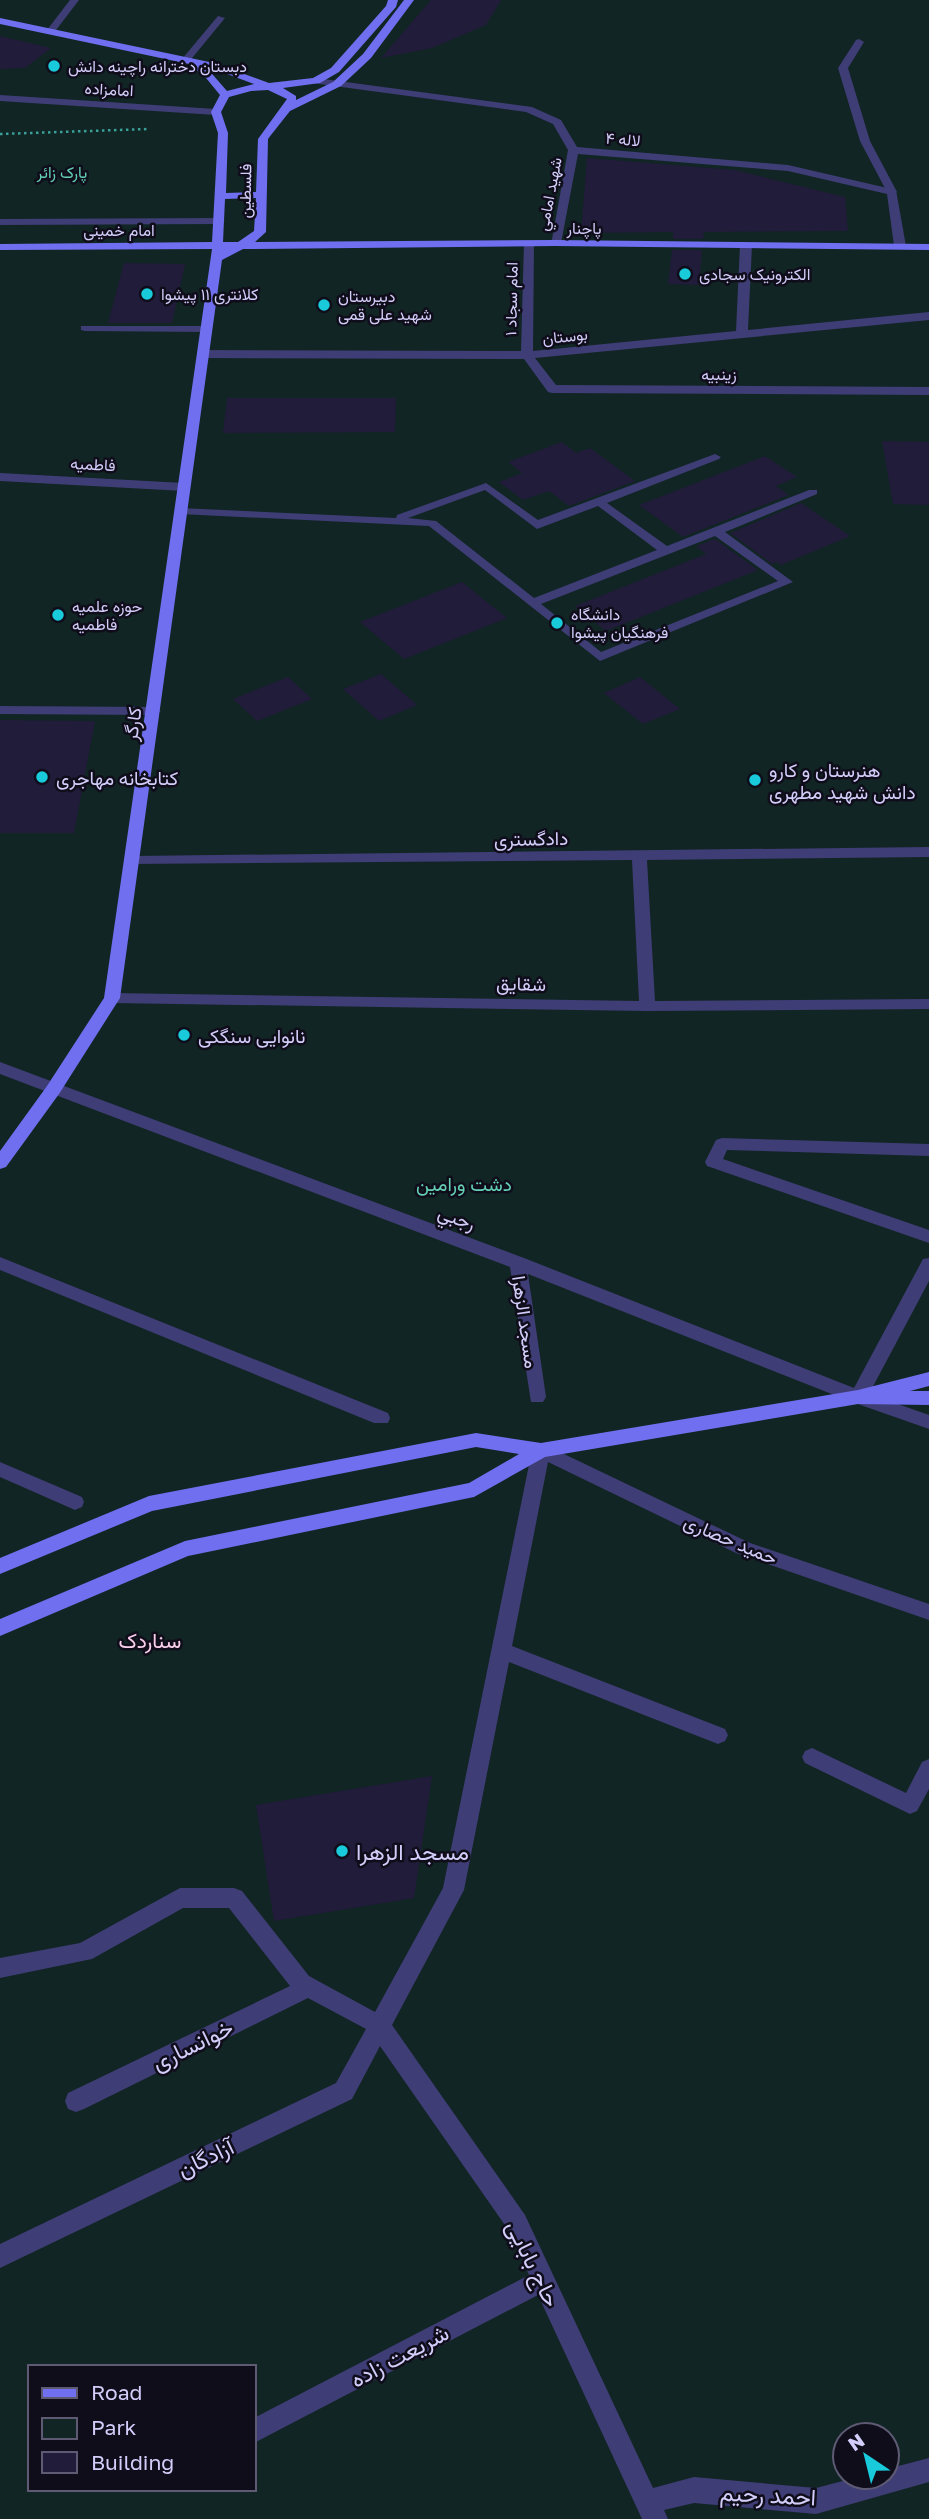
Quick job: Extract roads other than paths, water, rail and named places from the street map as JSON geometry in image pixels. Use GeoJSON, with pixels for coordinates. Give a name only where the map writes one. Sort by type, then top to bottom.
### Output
{"type":"FeatureCollection","features":[{"type":"Feature","properties":{"kind":"main road"},"geometry":{"type":"LineString","coordinates":[[216,112],[225,95],[251,87],[316,81],[335,70],[391,7],[393,0]]}},
{"type":"Feature","properties":{"kind":"main road"},"geometry":{"type":"LineString","coordinates":[[288,108],[337,84],[367,56],[409,0]]}},
{"type":"Feature","properties":{"kind":"main road"},"geometry":{"type":"LineString","coordinates":[[0,21],[228,69],[286,92],[292,98],[288,108]]}},
{"type":"Feature","properties":{"kind":"main road"},"geometry":{"type":"LineString","coordinates":[[189,62],[210,76],[225,95]]}},
{"type":"Feature","properties":{"kind":"main road","name":"فلسطین"},"geometry":{"type":"LineString","coordinates":[[239,246],[260,232],[263,139],[288,108]]}},
{"type":"Feature","properties":{"kind":"main road","name":"فلسطین"},"geometry":{"type":"LineString","coordinates":[[216,112],[223,133],[217,252]]}},
{"type":"Feature","properties":{"kind":"main road"},"geometry":{"type":"LineString","coordinates":[[220,196],[260,195]]}},
{"type":"Feature","properties":{"kind":"main road"},"geometry":{"type":"LineString","coordinates":[[260,232],[288,245]]}},
{"type":"Feature","properties":{"kind":"main road","name":"پاچنار"},"geometry":{"type":"LineString","coordinates":[[239,246],[555,243],[929,247]]}},
{"type":"Feature","properties":{"kind":"main road","name":"امام خمینی"},"geometry":{"type":"LineString","coordinates":[[0,247],[217,252],[239,246]]}},
{"type":"Feature","properties":{"kind":"main road","name":"کارگر"},"geometry":{"type":"LineString","coordinates":[[0,1163],[54,1090],[112,998],[217,252]]}},
{"type":"Feature","properties":{"kind":"main road"},"geometry":{"type":"LineString","coordinates":[[0,1566],[149,1504],[476,1440],[541,1450],[858,1397],[929,1378]]}},
{"type":"Feature","properties":{"kind":"main road"},"geometry":{"type":"LineString","coordinates":[[858,1397],[929,1398]]}},
{"type":"Feature","properties":{"kind":"main road"},"geometry":{"type":"LineString","coordinates":[[0,1628],[185,1549],[474,1490],[541,1450]]}},
{"type":"Feature","properties":{"kind":"street"},"geometry":{"type":"LineString","coordinates":[[316,81],[528,109],[557,122],[573,150]]}},
{"type":"Feature","properties":{"kind":"street","name":"امامزاده"},"geometry":{"type":"LineString","coordinates":[[0,98],[216,112]]}},
{"type":"Feature","properties":{"kind":"street","name":"لاله ۴"},"geometry":{"type":"LineString","coordinates":[[573,150],[788,169],[892,192]]}},
{"type":"Feature","properties":{"kind":"street","name":"شهيد امامي"},"geometry":{"type":"LineString","coordinates":[[555,243],[573,150]]}},
{"type":"Feature","properties":{"kind":"street"},"geometry":{"type":"LineString","coordinates":[[892,192],[900,246]]}},
{"type":"Feature","properties":{"kind":"street"},"geometry":{"type":"LineString","coordinates":[[0,222],[219,221]]}},
{"type":"Feature","properties":{"kind":"street","name":"امام سجاد ۱"},"geometry":{"type":"LineString","coordinates":[[527,355],[528,244]]}},
{"type":"Feature","properties":{"kind":"street"},"geometry":{"type":"LineString","coordinates":[[742,334],[746,245]]}},
{"type":"Feature","properties":{"kind":"street","name":"بوستان"},"geometry":{"type":"LineString","coordinates":[[203,354],[527,355],[929,316]]}},
{"type":"Feature","properties":{"kind":"street","name":"زينبيه"},"geometry":{"type":"LineString","coordinates":[[527,355],[552,389],[929,391]]}},
{"type":"Feature","properties":{"kind":"street","name":"فاطميه"},"geometry":{"type":"LineString","coordinates":[[0,477],[184,487]]}},
{"type":"Feature","properties":{"kind":"street"},"geometry":{"type":"LineString","coordinates":[[0,710],[153,711]]}},
{"type":"Feature","properties":{"kind":"street","name":"دادگستری"},"geometry":{"type":"LineString","coordinates":[[133,861],[929,852]]}},
{"type":"Feature","properties":{"kind":"street"},"geometry":{"type":"LineString","coordinates":[[639,856],[647,1006]]}},
{"type":"Feature","properties":{"kind":"street","name":"شقايق"},"geometry":{"type":"LineString","coordinates":[[112,998],[647,1006],[929,1004]]}},
{"type":"Feature","properties":{"kind":"street","name":"رجبي"},"geometry":{"type":"LineString","coordinates":[[0,1068],[518,1263],[858,1397]]}},
{"type":"Feature","properties":{"kind":"street"},"geometry":{"type":"LineString","coordinates":[[929,1150],[722,1144],[713,1162],[929,1237]]}},
{"type":"Feature","properties":{"kind":"street"},"geometry":{"type":"LineString","coordinates":[[0,1263],[381,1418]]}},
{"type":"Feature","properties":{"kind":"street","name":"مسجد الزهرا"},"geometry":{"type":"LineString","coordinates":[[518,1263],[537,1397]]}},
{"type":"Feature","properties":{"kind":"street"},"geometry":{"type":"LineString","coordinates":[[929,1264],[858,1397],[929,1422]]}},
{"type":"Feature","properties":{"kind":"street"},"geometry":{"type":"LineString","coordinates":[[0,1968],[84,1952],[180,1898],[234,1898],[302,1983],[379,2025],[453,1889],[541,1450]]}},
{"type":"Feature","properties":{"kind":"street","name":"حمید حصاری"},"geometry":{"type":"LineString","coordinates":[[541,1450],[743,1548],[929,1612]]}},
{"type":"Feature","properties":{"kind":"street"},"geometry":{"type":"LineString","coordinates":[[0,1469],[75,1502]]}},
{"type":"Feature","properties":{"kind":"street"},"geometry":{"type":"LineString","coordinates":[[502,1651],[718,1735]]}},
{"type":"Feature","properties":{"kind":"street"},"geometry":{"type":"LineString","coordinates":[[813,1757],[910,1805],[929,1768]]}},
{"type":"Feature","properties":{"kind":"street","name":"خوانساری"},"geometry":{"type":"LineString","coordinates":[[76,2101],[309,1987]]}},
{"type":"Feature","properties":{"kind":"street","name":"آزادگان"},"geometry":{"type":"LineString","coordinates":[[0,2256],[344,2091],[379,2025]]}},
{"type":"Feature","properties":{"kind":"street","name":"حاج بابایی"},"geometry":{"type":"LineString","coordinates":[[379,2025],[517,2223],[651,2510]]}},
{"type":"Feature","properties":{"kind":"street","name":"شریعت زاده"},"geometry":{"type":"LineString","coordinates":[[256,2430],[543,2280]]}},
{"type":"Feature","properties":{"kind":"street","name":"احمد رحیم"},"geometry":{"type":"LineString","coordinates":[[651,2510],[694,2490],[816,2501],[929,2470]]}},
{"type":"Feature","properties":{"kind":"lane"},"geometry":{"type":"LineString","coordinates":[[50,32],[75,0]]}},
{"type":"Feature","properties":{"kind":"lane"},"geometry":{"type":"LineString","coordinates":[[189,62],[221,18]]}},
{"type":"Feature","properties":{"kind":"lane"},"geometry":{"type":"LineString","coordinates":[[859,43],[843,68],[865,141],[892,192]]}},
{"type":"Feature","properties":{"kind":"lane"},"geometry":{"type":"LineString","coordinates":[[85,328],[206,329]]}},
{"type":"Feature","properties":{"kind":"lane"},"geometry":{"type":"LineString","coordinates":[[395,520],[486,486],[537,525],[715,457]]}},
{"type":"Feature","properties":{"kind":"lane"},"geometry":{"type":"LineString","coordinates":[[532,603],[813,492]]}},
{"type":"Feature","properties":{"kind":"lane"},"geometry":{"type":"LineString","coordinates":[[599,502],[666,551]]}},
{"type":"Feature","properties":{"kind":"lane"},"geometry":{"type":"LineString","coordinates":[[180,511],[432,523],[600,657],[787,582],[716,531]]}},
{"type":"Feature","properties":{"kind":"place","name":"دبستان دخترانه راچینه دانش"},"geometry":{"type":"Point","coordinates":[54,66]}},
{"type":"Feature","properties":{"kind":"place","name":"الکترونیک سجادی"},"geometry":{"type":"Point","coordinates":[685,274]}},
{"type":"Feature","properties":{"kind":"place","name":"کلانتری ۱۱ پیشوا"},"geometry":{"type":"Point","coordinates":[147,294]}},
{"type":"Feature","properties":{"kind":"place","name":"دبیرستان شهید علی قمی"},"geometry":{"type":"Point","coordinates":[324,305]}},
{"type":"Feature","properties":{"kind":"place","name":"حوزه علمیه فاطمیه"},"geometry":{"type":"Point","coordinates":[58,615]}},
{"type":"Feature","properties":{"kind":"place","name":"دانشگاه فرهنگیان پیشوا"},"geometry":{"type":"Point","coordinates":[557,623]}},
{"type":"Feature","properties":{"kind":"place","name":"کتابخانه مهاجری"},"geometry":{"type":"Point","coordinates":[42,777]}},
{"type":"Feature","properties":{"kind":"place","name":"هنرستان و کارو دانش شهید مطهری"},"geometry":{"type":"Point","coordinates":[755,780]}},
{"type":"Feature","properties":{"kind":"place","name":"نانوایی سنگکی"},"geometry":{"type":"Point","coordinates":[184,1035]}},
{"type":"Feature","properties":{"kind":"place","name":"مسجد الزهرا"},"geometry":{"type":"Point","coordinates":[342,1851]}},
{"type":"Feature","properties":{"kind":"district","name":"سناردک"},"geometry":{"type":"Point","coordinates":[150,1640]}},
{"type":"Feature","properties":{"kind":"park label","name":"پارک زائر"},"geometry":{"type":"Point","coordinates":[62,172]}},
{"type":"Feature","properties":{"kind":"park label","name":"دشت ورامین"},"geometry":{"type":"Point","coordinates":[464,1183]}}]}
